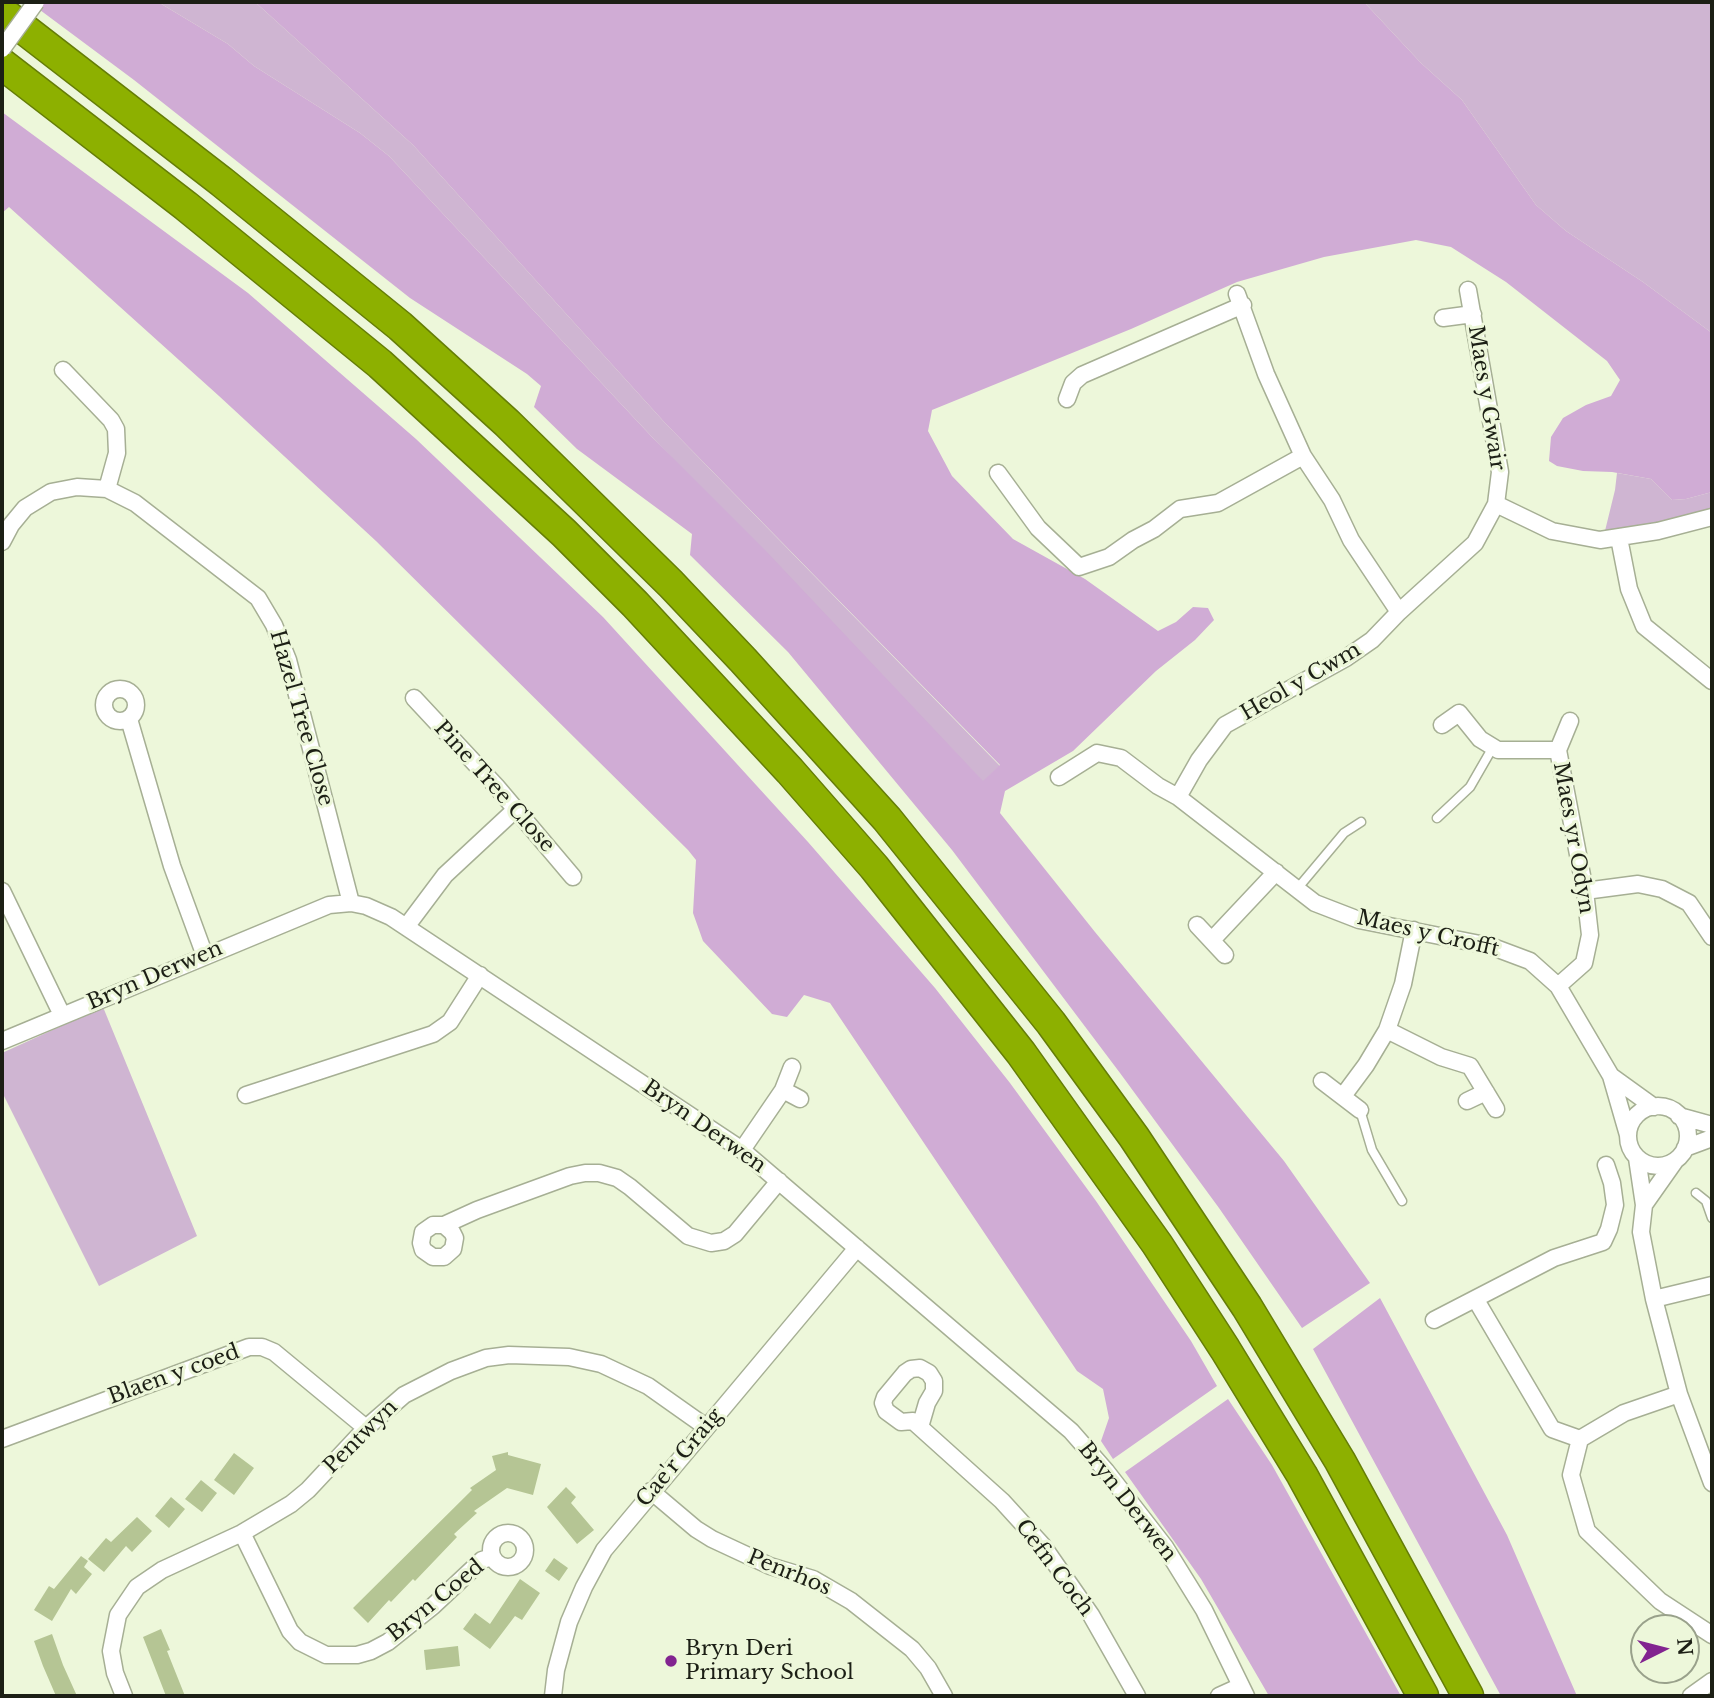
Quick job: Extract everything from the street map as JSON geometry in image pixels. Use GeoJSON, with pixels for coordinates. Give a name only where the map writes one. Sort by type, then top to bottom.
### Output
{"type":"FeatureCollection","features":[{"type":"Feature","properties":{"kind":"highway"},"geometry":{"type":"LineString","coordinates":[[2,12],[222,182],[389,317],[507,423],[681,594],[887,819],[1058,1033],[1134,1137],[1232,1284],[1322,1429],[1468,1696]]}},
{"type":"Feature","properties":{"kind":"highway"},"geometry":{"type":"LineString","coordinates":[[2,64],[186,205],[380,364],[486,461],[635,604],[790,771],[874,867],[1021,1053],[1157,1244],[1302,1475],[1423,1696]]}},
{"type":"Feature","properties":{"kind":"street"},"geometry":{"type":"LineString","coordinates":[[2,49],[36,2]]}},
{"type":"Feature","properties":{"kind":"street","name":"Maes y Gwair"},"geometry":{"type":"LineString","coordinates":[[1399,612],[1475,543],[1496,504],[1500,472],[1468,290]]}},
{"type":"Feature","properties":{"kind":"street"},"geometry":{"type":"LineString","coordinates":[[1067,399],[1073,383],[1082,374],[1240,299],[1266,374],[1303,456],[1332,500],[1351,540],[1399,612]]}},
{"type":"Feature","properties":{"kind":"street","name":"Maes y Gwair"},"geometry":{"type":"LineString","coordinates":[[1443,318],[1473,314]]}},
{"type":"Feature","properties":{"kind":"street"},"geometry":{"type":"LineString","coordinates":[[63,370],[111,420],[116,429],[117,453],[107,489]]}},
{"type":"Feature","properties":{"kind":"street"},"geometry":{"type":"LineString","coordinates":[[999,473],[1038,528],[1079,567],[1109,557],[1133,540],[1158,535],[1180,509],[1218,503],[1303,456]]}},
{"type":"Feature","properties":{"kind":"street","name":"Hazel Tree Close"},"geometry":{"type":"LineString","coordinates":[[2,542],[10,525],[25,508],[51,492],[77,487],[107,489],[135,503],[167,526],[258,598],[267,610],[288,660],[351,903]]}},
{"type":"Feature","properties":{"kind":"street"},"geometry":{"type":"LineString","coordinates":[[1496,504],[1552,531],[1588,538],[1619,538],[1712,517]]}},
{"type":"Feature","properties":{"kind":"street"},"geometry":{"type":"LineString","coordinates":[[1619,538],[1629,589],[1644,625],[1712,681]]}},
{"type":"Feature","properties":{"kind":"street","name":"Heol y Cwm"},"geometry":{"type":"LineString","coordinates":[[1178,797],[1199,760],[1225,726],[1346,658],[1372,640],[1399,612]]}},
{"type":"Feature","properties":{"kind":"street","name":"Pine Tree Close"},"geometry":{"type":"LineString","coordinates":[[414,698],[516,809],[573,877]]}},
{"type":"Feature","properties":{"kind":"street"},"geometry":{"type":"LineString","coordinates":[[1442,725],[1459,713],[1480,739],[1498,750],[1558,750]]}},
{"type":"Feature","properties":{"kind":"street"},"geometry":{"type":"LineString","coordinates":[[129,719],[172,866],[205,956]]}},
{"type":"Feature","properties":{"kind":"street","name":"Maes yr Odyn"},"geometry":{"type":"LineString","coordinates":[[1558,986],[1584,963],[1590,935],[1585,891],[1558,750],[1570,722]]}},
{"type":"Feature","properties":{"kind":"street"},"geometry":{"type":"LineString","coordinates":[[1059,778],[1097,753],[1121,758],[1158,786],[1178,797]]}},
{"type":"Feature","properties":{"kind":"street","name":"Maes y Crofft"},"geometry":{"type":"LineString","coordinates":[[1178,797],[1315,903],[1359,920],[1490,946],[1530,961],[1558,986],[1611,1076],[1628,1135]]}},
{"type":"Feature","properties":{"kind":"street"},"geometry":{"type":"LineString","coordinates":[[406,927],[445,875],[516,809]]}},
{"type":"Feature","properties":{"kind":"street"},"geometry":{"type":"LineString","coordinates":[[1212,940],[1276,872]]}},
{"type":"Feature","properties":{"kind":"street"},"geometry":{"type":"LineString","coordinates":[[1585,891],[1638,884],[1662,889],[1689,903],[1711,933]]}},
{"type":"Feature","properties":{"kind":"street"},"geometry":{"type":"LineString","coordinates":[[2,891],[62,1015]]}},
{"type":"Feature","properties":{"kind":"street","name":"Bryn Derwen"},"geometry":{"type":"LineString","coordinates":[[2,1041],[329,905],[351,903],[376,910],[480,975],[742,1150],[1035,1399],[1071,1432],[1134,1505],[1180,1570],[1204,1610],[1243,1691]]}},
{"type":"Feature","properties":{"kind":"street"},"geometry":{"type":"LineString","coordinates":[[1197,925],[1226,955]]}},
{"type":"Feature","properties":{"kind":"street"},"geometry":{"type":"LineString","coordinates":[[1342,1096],[1366,1065],[1387,1030],[1403,984],[1414,930]]}},
{"type":"Feature","properties":{"kind":"street"},"geometry":{"type":"LineString","coordinates":[[246,1095],[433,1034],[450,1022],[480,975]]}},
{"type":"Feature","properties":{"kind":"street"},"geometry":{"type":"LineString","coordinates":[[1387,1030],[1441,1057],[1471,1066],[1496,1109]]}},
{"type":"Feature","properties":{"kind":"street"},"geometry":{"type":"LineString","coordinates":[[742,1150],[783,1090],[792,1067]]}},
{"type":"Feature","properties":{"kind":"street","name":"Maes y Crofft"},"geometry":{"type":"LineString","coordinates":[[1611,1076],[1654,1107]]}},
{"type":"Feature","properties":{"kind":"street"},"geometry":{"type":"LineString","coordinates":[[1322,1081],[1360,1110]]}},
{"type":"Feature","properties":{"kind":"street"},"geometry":{"type":"LineString","coordinates":[[783,1090],[800,1099]]}},
{"type":"Feature","properties":{"kind":"street"},"geometry":{"type":"LineString","coordinates":[[1467,1101],[1486,1092]]}},
{"type":"Feature","properties":{"kind":"street"},"geometry":{"type":"LineString","coordinates":[[1644,1205],[1680,1155],[1687,1131],[1679,1116],[1672,1110],[1654,1107],[1636,1116],[1628,1135],[1630,1147],[1645,1164],[1665,1166],[1680,1155],[1712,1138]]}},
{"type":"Feature","properties":{"kind":"street"},"geometry":{"type":"LineString","coordinates":[[1679,1116],[1712,1125]]}},
{"type":"Feature","properties":{"kind":"street"},"geometry":{"type":"LineString","coordinates":[[1637,1158],[1644,1205],[1641,1232],[1654,1299],[1679,1394],[1712,1482]]}},
{"type":"Feature","properties":{"kind":"street"},"geometry":{"type":"LineString","coordinates":[[1434,1320],[1555,1258],[1603,1242],[1615,1205],[1606,1165]]}},
{"type":"Feature","properties":{"kind":"street"},"geometry":{"type":"LineString","coordinates":[[444,1225],[570,1176],[600,1173],[617,1178],[631,1187],[688,1236],[697,1241],[711,1243],[724,1241],[735,1234],[779,1181]]}},
{"type":"Feature","properties":{"kind":"street","name":"Cae'r Graig"},"geometry":{"type":"LineString","coordinates":[[553,1696],[565,1635],[587,1579],[615,1535],[858,1248]]}},
{"type":"Feature","properties":{"kind":"street"},"geometry":{"type":"LineString","coordinates":[[1654,1299],[1712,1285]]}},
{"type":"Feature","properties":{"kind":"street"},"geometry":{"type":"LineString","coordinates":[[1476,1300],[1552,1429],[1580,1439]]}},
{"type":"Feature","properties":{"kind":"street","name":"Blaen y coed"},"geometry":{"type":"LineString","coordinates":[[2,1439],[249,1347],[274,1352],[366,1429]]}},
{"type":"Feature","properties":{"kind":"street","name":"Pentwyn"},"geometry":{"type":"LineString","coordinates":[[124,1696],[115,1673],[111,1651],[118,1615],[137,1587],[148,1578],[271,1517],[308,1490],[366,1429],[404,1395],[451,1371],[486,1358],[538,1354],[601,1364],[648,1386],[706,1427]]}},
{"type":"Feature","properties":{"kind":"street"},"geometry":{"type":"LineString","coordinates":[[1679,1394],[1625,1413],[1580,1439],[1571,1475],[1587,1531],[1660,1601],[1712,1636]]}},
{"type":"Feature","properties":{"kind":"street","name":"Cefn Coch"},"geometry":{"type":"LineString","coordinates":[[920,1427],[1002,1501],[1043,1546],[1091,1615],[1137,1696]]}},
{"type":"Feature","properties":{"kind":"street","name":"Penrhos"},"geometry":{"type":"LineString","coordinates":[[652,1491],[696,1529],[731,1549],[770,1566],[813,1579],[851,1601],[912,1649],[928,1668],[944,1696]]}},
{"type":"Feature","properties":{"kind":"street","name":"Bryn Coed"},"geometry":{"type":"LineString","coordinates":[[242,1533],[290,1631],[300,1642],[326,1655],[357,1655],[388,1642],[414,1623],[482,1560],[492,1557]]}},
{"type":"Feature","properties":{"kind":"street"},"geometry":{"type":"LineString","coordinates":[[1691,1696],[1712,1681]]}},
{"type":"Feature","properties":{"kind":"street"},"geometry":{"type":"LineString","coordinates":[[1219,1696],[1243,1691]]}},
{"type":"Feature","properties":{"kind":"lane"},"geometry":{"type":"LineString","coordinates":[[1437,818],[1470,787],[1493,747]]}},
{"type":"Feature","properties":{"kind":"lane"},"geometry":{"type":"LineString","coordinates":[[1297,889],[1344,834],[1361,822]]}},
{"type":"Feature","properties":{"kind":"lane"},"geometry":{"type":"LineString","coordinates":[[1360,1110],[1372,1150],[1402,1201]]}},
{"type":"Feature","properties":{"kind":"lane"},"geometry":{"type":"LineString","coordinates":[[1696,1193],[1706,1201],[1712,1218]]}},
{"type":"Feature","properties":{"kind":"shaded area"},"geometry":{"type":"Polygon","coordinates":[[[44,2],[158,2],[228,44],[254,66],[360,133],[389,156],[653,438],[766,551],[983,781],[1000,765],[666,424],[413,145],[255,2],[1364,2],[1421,63],[1462,100],[1536,205],[1566,231],[1643,282],[1712,333],[1712,492],[1686,499],[1672,500],[1651,479],[1612,472],[1583,471],[1557,466],[1549,461],[1551,437],[1563,418],[1586,405],[1611,396],[1620,380],[1607,361],[1506,282],[1451,247],[1416,240],[1324,257],[1237,282],[1131,329],[932,410],[928,431],[952,476],[1013,539],[1085,579],[1158,631],[1176,622],[1193,607],[1208,608],[1214,620],[1195,640],[1156,671],[1073,751],[1005,791],[1000,813],[1284,1161],[1370,1283],[1302,1328],[1219,1208],[952,850],[788,652],[690,555],[692,534],[577,449],[534,407],[541,386],[527,374],[410,298],[134,80],[40,10],[44,2]]]}},
{"type":"Feature","properties":{"kind":"shaded area"},"geometry":{"type":"Polygon","coordinates":[[[158,2],[255,2],[413,145],[666,424],[1000,766],[983,782],[653,438],[389,156],[360,133],[254,66],[228,44],[158,2]]]}},
{"type":"Feature","properties":{"kind":"shaded area"},"geometry":{"type":"Polygon","coordinates":[[[1364,2],[1712,2],[1712,333],[1643,282],[1566,231],[1536,205],[1462,100],[1421,63],[1364,2]]]}},
{"type":"Feature","properties":{"kind":"shaded area"},"geometry":{"type":"Polygon","coordinates":[[[2,112],[248,293],[416,439],[603,617],[808,842],[935,988],[1010,1083],[1096,1201],[1191,1341],[1217,1386],[1113,1459],[1101,1441],[1109,1418],[1103,1389],[1077,1371],[830,1003],[804,995],[787,1017],[772,1014],[703,941],[693,913],[696,860],[688,850],[376,541],[9,207],[2,213],[2,112]]]}},
{"type":"Feature","properties":{"kind":"shaded area"},"geometry":{"type":"Polygon","coordinates":[[[1617,473],[1651,479],[1672,500],[1712,492],[1712,517],[1603,539],[1617,473]]]}},
{"type":"Feature","properties":{"kind":"shaded area"},"geometry":{"type":"Polygon","coordinates":[[[103,1007],[197,1236],[99,1286],[2,1092],[2,1053],[103,1007]]]}},
{"type":"Feature","properties":{"kind":"shaded area"},"geometry":{"type":"Polygon","coordinates":[[[1380,1298],[1507,1535],[1577,1696],[1501,1696],[1313,1349],[1380,1298]]]}},
{"type":"Feature","properties":{"kind":"shaded area"},"geometry":{"type":"Polygon","coordinates":[[[1228,1399],[1272,1465],[1401,1696],[1269,1696],[1201,1579],[1125,1472],[1228,1399]]]}},
{"type":"Feature","properties":{"kind":"building"},"geometry":{"type":"Polygon","coordinates":[[[508,1452],[508,1455],[541,1464],[533,1495],[507,1488],[474,1511],[477,1513],[454,1534],[457,1537],[415,1581],[413,1579],[391,1602],[389,1600],[368,1623],[353,1608],[472,1490],[470,1488],[496,1470],[492,1456],[508,1452]]]}},
{"type":"Feature","properties":{"kind":"building"},"geometry":{"type":"Polygon","coordinates":[[[234,1453],[254,1468],[234,1495],[214,1480],[234,1453]]]}},
{"type":"Feature","properties":{"kind":"building"},"geometry":{"type":"Polygon","coordinates":[[[201,1480],[217,1493],[202,1512],[185,1499],[201,1480]]]}},
{"type":"Feature","properties":{"kind":"building"},"geometry":{"type":"Polygon","coordinates":[[[566,1487],[576,1497],[571,1503],[594,1530],[577,1544],[547,1507],[566,1487]]]}},
{"type":"Feature","properties":{"kind":"building"},"geometry":{"type":"Polygon","coordinates":[[[171,1497],[185,1509],[169,1528],[155,1516],[171,1497]]]}},
{"type":"Feature","properties":{"kind":"building"},"geometry":{"type":"Polygon","coordinates":[[[137,1517],[152,1531],[132,1552],[126,1546],[104,1572],[88,1559],[106,1538],[111,1542],[137,1517]]]}},
{"type":"Feature","properties":{"kind":"building"},"geometry":{"type":"Polygon","coordinates":[[[81,1556],[88,1561],[84,1567],[92,1574],[76,1594],[71,1589],[52,1621],[34,1610],[49,1586],[54,1589],[81,1556]]]}},
{"type":"Feature","properties":{"kind":"building"},"geometry":{"type":"Polygon","coordinates":[[[554,1558],[568,1568],[559,1581],[545,1571],[554,1558]]]}},
{"type":"Feature","properties":{"kind":"building"},"geometry":{"type":"Polygon","coordinates":[[[520,1579],[540,1593],[522,1620],[515,1616],[490,1649],[463,1629],[475,1613],[490,1624],[520,1579]]]}},
{"type":"Feature","properties":{"kind":"building"},"geometry":{"type":"Polygon","coordinates":[[[161,1629],[185,1696],[166,1696],[143,1637],[161,1629]]]}},
{"type":"Feature","properties":{"kind":"building"},"geometry":{"type":"Polygon","coordinates":[[[52,1634],[77,1696],[56,1696],[43,1666],[34,1641],[52,1634]]]}},
{"type":"Feature","properties":{"kind":"building"},"geometry":{"type":"Polygon","coordinates":[[[458,1646],[460,1666],[426,1670],[424,1650],[458,1646]]]}},
{"type":"Feature","properties":{"kind":"place","name":"Bryn Deri Primary School"},"geometry":{"type":"Point","coordinates":[671,1661]}}]}
